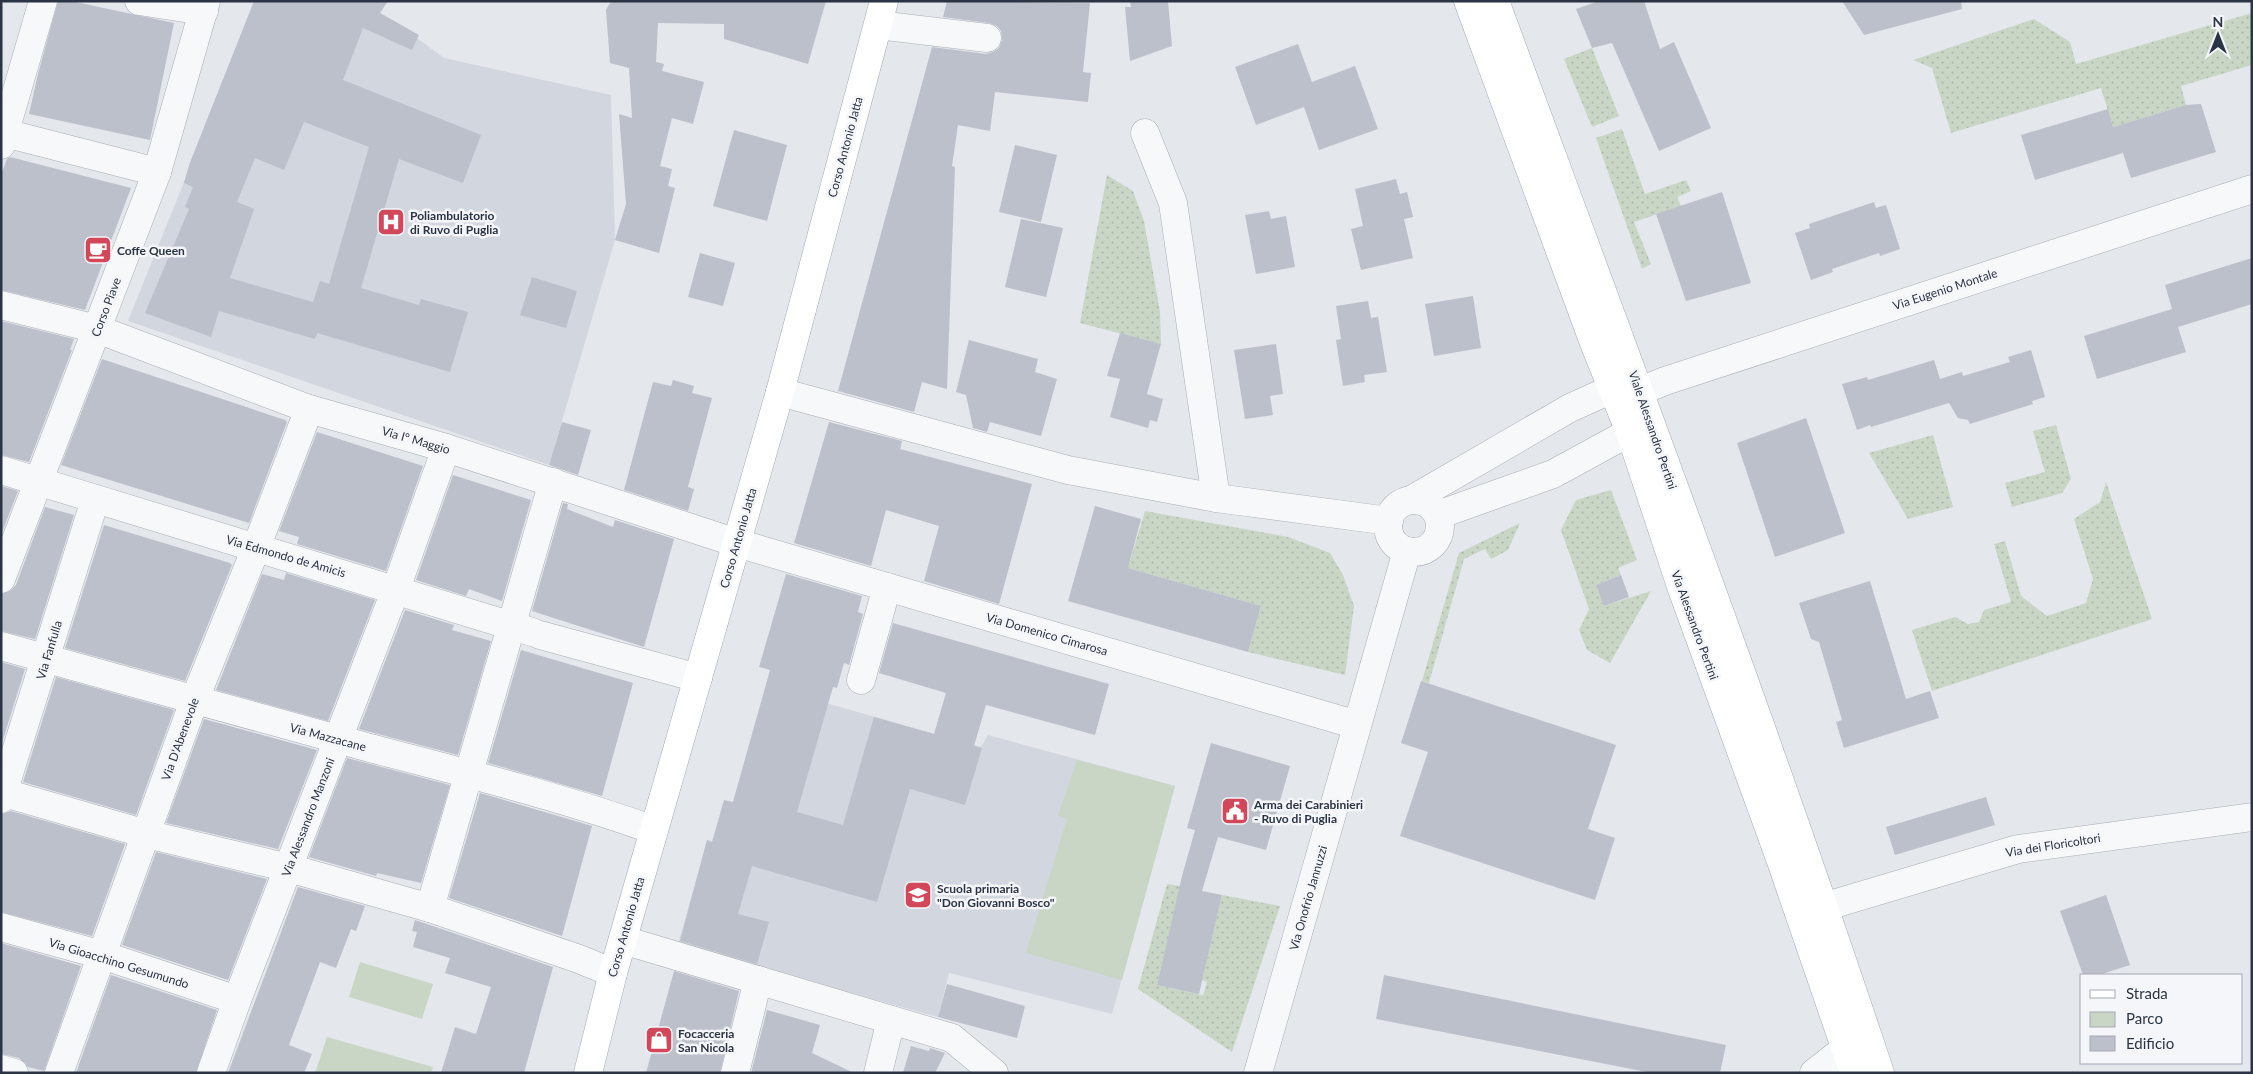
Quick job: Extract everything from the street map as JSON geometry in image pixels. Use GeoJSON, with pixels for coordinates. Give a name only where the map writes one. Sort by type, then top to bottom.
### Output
{"type":"FeatureCollection","features":[{"type":"Feature","properties":{"kind":"main road","name":"Viale Alessandro Pertini"},"geometry":{"type":"LineString","coordinates":[[1468,1],[1612,389]]}},
{"type":"Feature","properties":{"kind":"main road","name":"Viale Alessandro Pertini"},"geometry":{"type":"LineString","coordinates":[[1495,1],[1640,391],[1794,860]]}},
{"type":"Feature","properties":{"kind":"main road","name":"Corso Antonio Jatta"},"geometry":{"type":"LineString","coordinates":[[588,1073],[613,974],[780,392],[881,13]]}},
{"type":"Feature","properties":{"kind":"main road","name":"Via Alessandro Pertini"},"geometry":{"type":"LineString","coordinates":[[1612,389],[1630,432],[1682,588],[1794,860]]}},
{"type":"Feature","properties":{"kind":"main road"},"geometry":{"type":"LineString","coordinates":[[1794,860],[1846,1009],[1880,1073]]}},
{"type":"Feature","properties":{"kind":"main road"},"geometry":{"type":"LineString","coordinates":[[1846,1009],[1850,1060]]}},
{"type":"Feature","properties":{"kind":"street"},"geometry":{"type":"LineString","coordinates":[[44,1],[3,137],[158,172]]}},
{"type":"Feature","properties":{"kind":"street"},"geometry":{"type":"LineString","coordinates":[[139,1],[205,6]]}},
{"type":"Feature","properties":{"kind":"street","name":"Corso Piave"},"geometry":{"type":"LineString","coordinates":[[1,579],[158,172],[205,6]]}},
{"type":"Feature","properties":{"kind":"street"},"geometry":{"type":"LineString","coordinates":[[881,13],[987,38]]}},
{"type":"Feature","properties":{"kind":"street"},"geometry":{"type":"LineString","coordinates":[[1145,132],[1173,203],[1216,498]]}},
{"type":"Feature","properties":{"kind":"street","name":"Via Eugenio Montale"},"geometry":{"type":"LineString","coordinates":[[1640,391],[1665,381],[2252,189]]}},
{"type":"Feature","properties":{"kind":"street","name":"Via I° Maggio"},"geometry":{"type":"LineString","coordinates":[[1,305],[97,329],[309,409],[446,448],[737,543]]}},
{"type":"Feature","properties":{"kind":"street"},"geometry":{"type":"LineString","coordinates":[[1411,500],[1426,503],[1438,515],[1440,523],[1437,539],[1424,550],[1407,551],[1395,542],[1389,528],[1389,521],[1396,507],[1570,408],[1612,389],[1640,391],[1630,432],[1553,474],[1438,515]]}},
{"type":"Feature","properties":{"kind":"street"},"geometry":{"type":"LineString","coordinates":[[780,392],[1068,470],[1216,498],[1389,521]]}},
{"type":"Feature","properties":{"kind":"street","name":"Via D'Abenevole"},"geometry":{"type":"LineString","coordinates":[[59,1073],[194,701],[256,548],[309,409]]}},
{"type":"Feature","properties":{"kind":"street","name":"Via Alessandro Manzoni"},"geometry":{"type":"LineString","coordinates":[[211,1073],[237,1000],[396,589],[446,448]]}},
{"type":"Feature","properties":{"kind":"street","name":"Via Edmondo de Amicis"},"geometry":{"type":"LineString","coordinates":[[1,470],[95,500],[396,589],[527,631],[698,678]]}},
{"type":"Feature","properties":{"kind":"street"},"geometry":{"type":"LineString","coordinates":[[430,908],[470,775],[527,631],[552,482]]}},
{"type":"Feature","properties":{"kind":"street","name":"Via Fanfulla"},"geometry":{"type":"LineString","coordinates":[[2,794],[95,500]]}},
{"type":"Feature","properties":{"kind":"street","name":"Via Domenico Cimarosa"},"geometry":{"type":"LineString","coordinates":[[737,543],[1357,725]]}},
{"type":"Feature","properties":{"kind":"street","name":"Via Onofrio Jannuzzi"},"geometry":{"type":"LineString","coordinates":[[1258,1073],[1407,551]]}},
{"type":"Feature","properties":{"kind":"street"},"geometry":{"type":"LineString","coordinates":[[861,680],[887,587]]}},
{"type":"Feature","properties":{"kind":"street","name":"Via Mazzacane"},"geometry":{"type":"LineString","coordinates":[[1,646],[194,701],[470,775],[615,816],[654,830]]}},
{"type":"Feature","properties":{"kind":"street"},"geometry":{"type":"LineString","coordinates":[[2,794],[146,834],[289,868],[430,908],[579,959],[613,974]]}},
{"type":"Feature","properties":{"kind":"street","name":"Via dei Floricoltori"},"geometry":{"type":"LineString","coordinates":[[1812,910],[2018,849],[2252,817]]}},
{"type":"Feature","properties":{"kind":"street","name":"Via Gioacchino Gesumundo"},"geometry":{"type":"LineString","coordinates":[[1,928],[102,955],[237,1000]]}},
{"type":"Feature","properties":{"kind":"street"},"geometry":{"type":"LineString","coordinates":[[623,940],[952,1038],[994,1073]]}},
{"type":"Feature","properties":{"kind":"street"},"geometry":{"type":"LineString","coordinates":[[735,1073],[758,980]]}},
{"type":"Feature","properties":{"kind":"street"},"geometry":{"type":"LineString","coordinates":[[878,1073],[891,1020]]}},
{"type":"Feature","properties":{"kind":"street"},"geometry":{"type":"LineString","coordinates":[[1814,1073],[1850,1060]]}},
{"type":"Feature","properties":{"kind":"street"},"geometry":{"type":"LineString","coordinates":[[1,1069],[14,1073]]}},
{"type":"Feature","properties":{"kind":"shaded area","name":"Poliambulatorio di Ruvo di Puglia"},"geometry":{"type":"Polygon","coordinates":[[[257,1],[394,21],[444,58],[611,95],[615,240],[549,465],[128,321],[257,1]]]}},
{"type":"Feature","properties":{"kind":"shaded area","name":"Scuola primaria \"Don Giovanni Bosco\""},"geometry":{"type":"Polygon","coordinates":[[[766,686],[981,747],[988,735],[1175,786],[1112,1014],[949,973],[938,1017],[678,945],[707,840],[727,845],[733,802],[766,686]]]}},
{"type":"Feature","properties":{"kind":"green space"},"geometry":{"type":"Polygon","coordinates":[[[2252,13],[2252,65],[2181,86],[2186,105],[2113,127],[2101,88],[1951,133],[1932,68],[1913,60],[2034,19],[2070,42],[2076,64],[2252,13]]]}},
{"type":"Feature","properties":{"kind":"green space"},"geometry":{"type":"Polygon","coordinates":[[[1592,48],[1619,116],[1592,127],[1564,59],[1592,48]]]}},
{"type":"Feature","properties":{"kind":"green space"},"geometry":{"type":"Polygon","coordinates":[[[1622,129],[1645,194],[1686,180],[1691,191],[1677,197],[1681,206],[1634,222],[1651,264],[1642,269],[1596,138],[1622,129]]]}},
{"type":"Feature","properties":{"kind":"green space"},"geometry":{"type":"Polygon","coordinates":[[[1107,175],[1133,191],[1144,221],[1160,312],[1161,344],[1080,323],[1107,175]]]}},
{"type":"Feature","properties":{"kind":"green space"},"geometry":{"type":"Polygon","coordinates":[[[2056,425],[2071,479],[2062,493],[2012,507],[2005,483],[2045,472],[2033,431],[2056,425]]]}},
{"type":"Feature","properties":{"kind":"green space"},"geometry":{"type":"Polygon","coordinates":[[[1933,435],[1953,507],[1908,519],[1869,453],[1933,435]]]}},
{"type":"Feature","properties":{"kind":"green space"},"geometry":{"type":"Polygon","coordinates":[[[2106,482],[2152,619],[1932,691],[1912,630],[1955,617],[1968,624],[1979,622],[1984,610],[2011,602],[1994,544],[2005,541],[2021,596],[2047,616],[2086,603],[2093,579],[2074,519],[2100,502],[2106,482]]]}},
{"type":"Feature","properties":{"kind":"green space"},"geometry":{"type":"Polygon","coordinates":[[[1611,490],[1637,560],[1618,568],[1621,575],[1596,585],[1604,606],[1651,591],[1610,663],[1587,650],[1579,630],[1589,609],[1561,530],[1576,500],[1611,490]]]}},
{"type":"Feature","properties":{"kind":"green space"},"geometry":{"type":"Polygon","coordinates":[[[1145,511],[1288,537],[1330,553],[1343,575],[1354,606],[1345,675],[1248,652],[1261,606],[1128,568],[1145,511]]]}},
{"type":"Feature","properties":{"kind":"green space"},"geometry":{"type":"Polygon","coordinates":[[[1520,523],[1508,550],[1491,559],[1485,549],[1464,559],[1429,683],[1422,681],[1459,553],[1520,523]]]}},
{"type":"Feature","properties":{"kind":"green space"},"geometry":{"type":"Polygon","coordinates":[[[1077,760],[1175,786],[1122,980],[1026,953],[1067,819],[1058,816],[1077,760]]]}},
{"type":"Feature","properties":{"kind":"green space"},"geometry":{"type":"Polygon","coordinates":[[[1167,884],[1186,887],[1175,908],[1157,985],[1203,995],[1207,982],[1202,980],[1222,895],[1280,906],[1232,1052],[1138,989],[1167,884]]]}},
{"type":"Feature","properties":{"kind":"green space"},"geometry":{"type":"Polygon","coordinates":[[[360,962],[433,984],[422,1019],[349,997],[360,962]]]}},
{"type":"Feature","properties":{"kind":"green space"},"geometry":{"type":"Polygon","coordinates":[[[327,1037],[433,1067],[431,1073],[315,1073],[327,1037]]]}},
{"type":"Feature","properties":{"kind":"building"},"geometry":{"type":"Polygon","coordinates":[[[58,1],[71,1],[174,23],[150,140],[29,114],[58,1]]]}},
{"type":"Feature","properties":{"kind":"building"},"geometry":{"type":"Polygon","coordinates":[[[254,1],[388,1],[380,13],[419,35],[412,50],[363,28],[343,80],[481,135],[463,183],[399,159],[361,288],[419,305],[421,299],[468,312],[450,372],[317,333],[315,339],[219,311],[211,337],[145,313],[189,209],[185,207],[193,187],[184,183],[189,165],[254,1]],[[304,122],[284,170],[255,158],[237,202],[254,209],[230,278],[313,302],[320,281],[329,284],[369,147],[304,122]]]}},
{"type":"Feature","properties":{"kind":"building"},"geometry":{"type":"Polygon","coordinates":[[[611,1],[826,1],[808,64],[724,39],[724,24],[658,23],[656,62],[664,64],[662,71],[704,82],[693,124],[672,118],[660,166],[672,169],[668,186],[675,188],[659,253],[615,240],[626,204],[619,114],[632,118],[629,68],[610,63],[606,10],[611,1]]]}},
{"type":"Feature","properties":{"kind":"building"},"geometry":{"type":"Polygon","coordinates":[[[947,1],[1090,3],[1083,72],[1091,73],[1088,102],[995,92],[990,131],[958,125],[952,166],[955,167],[947,389],[922,382],[914,412],[838,391],[932,47],[986,54],[999,48],[1002,40],[1001,31],[997,26],[989,23],[943,17],[947,1]]]}},
{"type":"Feature","properties":{"kind":"building"},"geometry":{"type":"Polygon","coordinates":[[[1130,1],[1168,1],[1172,46],[1130,61],[1125,7],[1131,7],[1130,1]]]}},
{"type":"Feature","properties":{"kind":"building"},"geometry":{"type":"Polygon","coordinates":[[[1599,1],[1644,1],[1660,49],[1674,42],[1711,128],[1659,151],[1612,43],[1592,48],[1576,9],[1599,1]]]}},
{"type":"Feature","properties":{"kind":"building"},"geometry":{"type":"Polygon","coordinates":[[[1842,1],[1961,1],[1962,9],[1864,35],[1842,1]]]}},
{"type":"Feature","properties":{"kind":"building"},"geometry":{"type":"Polygon","coordinates":[[[1298,44],[1312,82],[1355,66],[1378,129],[1319,150],[1304,107],[1256,125],[1235,67],[1298,44]]]}},
{"type":"Feature","properties":{"kind":"building"},"geometry":{"type":"Polygon","coordinates":[[[2201,104],[2216,152],[2131,178],[2123,153],[2035,180],[2021,135],[2108,109],[2113,127],[2186,105],[2201,104]]]}},
{"type":"Feature","properties":{"kind":"building"},"geometry":{"type":"Polygon","coordinates":[[[734,130],[787,145],[767,221],[713,206],[734,130]]]}},
{"type":"Feature","properties":{"kind":"building"},"geometry":{"type":"Polygon","coordinates":[[[1015,145],[1057,155],[1041,222],[999,212],[1015,145]]]}},
{"type":"Feature","properties":{"kind":"building"},"geometry":{"type":"Polygon","coordinates":[[[10,157],[131,188],[85,310],[1,290],[1,175],[7,159],[10,157]]]}},
{"type":"Feature","properties":{"kind":"building"},"geometry":{"type":"Polygon","coordinates":[[[1396,179],[1400,194],[1407,192],[1413,217],[1404,219],[1413,258],[1361,270],[1351,229],[1363,226],[1355,189],[1396,179]]]}},
{"type":"Feature","properties":{"kind":"building"},"geometry":{"type":"Polygon","coordinates":[[[1722,192],[1751,283],[1686,301],[1656,214],[1722,192]]]}},
{"type":"Feature","properties":{"kind":"building"},"geometry":{"type":"Polygon","coordinates":[[[1874,202],[1876,208],[1886,205],[1900,249],[1880,256],[1879,253],[1832,269],[1833,272],[1811,280],[1795,233],[1810,228],[1809,224],[1874,202]]]}},
{"type":"Feature","properties":{"kind":"building"},"geometry":{"type":"Polygon","coordinates":[[[1269,211],[1271,219],[1286,216],[1295,267],[1256,274],[1245,215],[1269,211]]]}},
{"type":"Feature","properties":{"kind":"building"},"geometry":{"type":"Polygon","coordinates":[[[1021,219],[1063,228],[1046,297],[1005,287],[1021,219]]]}},
{"type":"Feature","properties":{"kind":"building"},"geometry":{"type":"Polygon","coordinates":[[[700,253],[735,263],[723,306],[688,297],[700,253]]]}},
{"type":"Feature","properties":{"kind":"building"},"geometry":{"type":"Polygon","coordinates":[[[2252,258],[2252,304],[2178,327],[2186,352],[2097,379],[2084,336],[2172,309],[2165,285],[2252,258]]]}},
{"type":"Feature","properties":{"kind":"building"},"geometry":{"type":"Polygon","coordinates":[[[532,277],[577,291],[566,328],[520,315],[532,277]]]}},
{"type":"Feature","properties":{"kind":"building"},"geometry":{"type":"Polygon","coordinates":[[[1473,296],[1481,348],[1434,356],[1425,304],[1473,296]]]}},
{"type":"Feature","properties":{"kind":"building"},"geometry":{"type":"Polygon","coordinates":[[[1368,301],[1371,318],[1378,317],[1387,372],[1364,375],[1365,382],[1343,386],[1336,340],[1341,339],[1336,306],[1368,301]]]}},
{"type":"Feature","properties":{"kind":"building"},"geometry":{"type":"Polygon","coordinates":[[[1,321],[74,339],[70,350],[72,350],[29,462],[1,455],[1,321]]]}},
{"type":"Feature","properties":{"kind":"building"},"geometry":{"type":"Polygon","coordinates":[[[1120,333],[1161,344],[1147,394],[1163,399],[1157,422],[1150,420],[1148,428],[1110,417],[1120,379],[1107,376],[1120,333]]]}},
{"type":"Feature","properties":{"kind":"building"},"geometry":{"type":"Polygon","coordinates":[[[969,340],[1038,359],[1035,372],[1057,379],[1041,436],[990,422],[987,432],[973,428],[966,395],[956,392],[969,340]]]}},
{"type":"Feature","properties":{"kind":"building"},"geometry":{"type":"Polygon","coordinates":[[[1276,344],[1283,394],[1270,396],[1273,415],[1245,419],[1234,350],[1276,344]]]}},
{"type":"Feature","properties":{"kind":"building"},"geometry":{"type":"Polygon","coordinates":[[[2031,350],[2045,397],[2032,401],[2033,404],[1970,424],[1968,420],[1958,418],[1949,403],[1857,430],[1842,384],[1867,377],[1868,380],[1934,360],[1940,379],[1962,372],[1963,376],[2010,362],[2008,357],[2031,350]]]}},
{"type":"Feature","properties":{"kind":"building"},"geometry":{"type":"Polygon","coordinates":[[[102,359],[287,422],[249,523],[61,465],[102,359]]]}},
{"type":"Feature","properties":{"kind":"building"},"geometry":{"type":"Polygon","coordinates":[[[673,380],[694,386],[692,393],[712,398],[688,487],[694,489],[688,511],[624,490],[653,382],[671,386],[673,380]]]}},
{"type":"Feature","properties":{"kind":"building"},"geometry":{"type":"Polygon","coordinates":[[[1806,418],[1845,533],[1775,557],[1737,443],[1806,418]]]}},
{"type":"Feature","properties":{"kind":"building"},"geometry":{"type":"Polygon","coordinates":[[[562,422],[591,430],[578,475],[549,465],[562,422]]]}},
{"type":"Feature","properties":{"kind":"building"},"geometry":{"type":"Polygon","coordinates":[[[829,422],[902,441],[900,449],[1032,484],[999,604],[924,581],[939,526],[886,510],[871,566],[794,543],[829,422]]]}},
{"type":"Feature","properties":{"kind":"building"},"geometry":{"type":"Polygon","coordinates":[[[317,432],[423,466],[386,571],[297,544],[299,537],[279,531],[317,432]]]}},
{"type":"Feature","properties":{"kind":"building"},"geometry":{"type":"Polygon","coordinates":[[[453,475],[531,500],[502,601],[469,589],[466,596],[416,580],[453,475]]]}},
{"type":"Feature","properties":{"kind":"building"},"geometry":{"type":"Polygon","coordinates":[[[1,486],[18,491],[1,535],[1,486]]]}},
{"type":"Feature","properties":{"kind":"building"},"geometry":{"type":"Polygon","coordinates":[[[563,503],[568,504],[567,509],[613,527],[615,520],[674,539],[644,647],[532,611],[563,503]]]}},
{"type":"Feature","properties":{"kind":"building"},"geometry":{"type":"Polygon","coordinates":[[[1095,506],[1141,519],[1128,568],[1261,606],[1248,652],[1068,601],[1095,506]]]}},
{"type":"Feature","properties":{"kind":"building"},"geometry":{"type":"Polygon","coordinates":[[[45,507],[74,515],[35,639],[1,631],[1,594],[10,591],[16,585],[45,507]]]}},
{"type":"Feature","properties":{"kind":"building"},"geometry":{"type":"Polygon","coordinates":[[[104,525],[232,565],[185,681],[65,648],[104,525]]]}},
{"type":"Feature","properties":{"kind":"building"},"geometry":{"type":"Polygon","coordinates":[[[286,573],[375,600],[328,721],[216,690],[262,574],[284,580],[286,573]]]}},
{"type":"Feature","properties":{"kind":"building"},"geometry":{"type":"Polygon","coordinates":[[[786,574],[862,596],[858,612],[863,614],[849,665],[844,663],[837,688],[833,687],[797,812],[843,825],[874,717],[934,734],[946,693],[879,673],[893,623],[1109,684],[1095,735],[986,705],[974,746],[982,748],[965,805],[910,789],[877,902],[752,866],[738,914],[769,922],[757,964],[680,941],[707,840],[712,842],[724,800],[733,802],[770,670],[759,667],[786,574]]]}},
{"type":"Feature","properties":{"kind":"building"},"geometry":{"type":"Polygon","coordinates":[[[1621,575],[1629,597],[1604,606],[1596,585],[1621,575]]]}},
{"type":"Feature","properties":{"kind":"building"},"geometry":{"type":"Polygon","coordinates":[[[1870,581],[1906,699],[1930,691],[1939,718],[1844,748],[1836,722],[1842,720],[1819,642],[1811,639],[1799,603],[1870,581]]]}},
{"type":"Feature","properties":{"kind":"building"},"geometry":{"type":"Polygon","coordinates":[[[405,610],[454,625],[452,630],[491,641],[458,755],[359,729],[405,610]]]}},
{"type":"Feature","properties":{"kind":"building"},"geometry":{"type":"Polygon","coordinates":[[[521,650],[633,683],[602,796],[488,763],[521,650]]]}},
{"type":"Feature","properties":{"kind":"building"},"geometry":{"type":"Polygon","coordinates":[[[1,662],[25,669],[1,746],[1,662]]]}},
{"type":"Feature","properties":{"kind":"building"},"geometry":{"type":"Polygon","coordinates":[[[56,677],[174,710],[136,815],[23,782],[56,677]]]}},
{"type":"Feature","properties":{"kind":"building"},"geometry":{"type":"Polygon","coordinates":[[[1421,681],[1616,745],[1588,829],[1615,838],[1595,900],[1400,836],[1428,752],[1401,743],[1421,681]]]}},
{"type":"Feature","properties":{"kind":"building"},"geometry":{"type":"Polygon","coordinates":[[[204,719],[317,750],[278,849],[166,823],[204,719]]]}},
{"type":"Feature","properties":{"kind":"building"},"geometry":{"type":"Polygon","coordinates":[[[1211,743],[1290,766],[1266,850],[1218,837],[1202,891],[1222,895],[1199,994],[1157,985],[1182,876],[1195,830],[1187,828],[1211,743]]]}},
{"type":"Feature","properties":{"kind":"building"},"geometry":{"type":"Polygon","coordinates":[[[347,758],[450,785],[421,883],[377,873],[376,876],[309,857],[347,758]]]}},
{"type":"Feature","properties":{"kind":"building"},"geometry":{"type":"Polygon","coordinates":[[[480,793],[592,826],[562,936],[449,898],[480,793]]]}},
{"type":"Feature","properties":{"kind":"building"},"geometry":{"type":"Polygon","coordinates":[[[1986,797],[1995,825],[1895,855],[1886,827],[1986,797]]]}},
{"type":"Feature","properties":{"kind":"building"},"geometry":{"type":"Polygon","coordinates":[[[11,811],[125,844],[92,936],[1,912],[1,814],[11,811]]]}},
{"type":"Feature","properties":{"kind":"building"},"geometry":{"type":"Polygon","coordinates":[[[156,852],[267,879],[228,980],[122,945],[156,852]]]}},
{"type":"Feature","properties":{"kind":"building"},"geometry":{"type":"Polygon","coordinates":[[[298,887],[365,906],[356,931],[351,929],[336,968],[320,962],[289,1045],[312,1054],[304,1073],[228,1073],[298,887]]]}},
{"type":"Feature","properties":{"kind":"building"},"geometry":{"type":"Polygon","coordinates":[[[2106,895],[2130,965],[2102,974],[2083,974],[2060,911],[2106,895]]]}},
{"type":"Feature","properties":{"kind":"building"},"geometry":{"type":"Polygon","coordinates":[[[415,920],[553,967],[524,1073],[441,1073],[455,1027],[476,1034],[491,987],[445,973],[450,958],[413,947],[417,932],[412,931],[415,920]]]}},
{"type":"Feature","properties":{"kind":"building"},"geometry":{"type":"Polygon","coordinates":[[[1,943],[81,966],[44,1071],[28,1067],[19,1058],[1,1054],[1,943]]]}},
{"type":"Feature","properties":{"kind":"building"},"geometry":{"type":"Polygon","coordinates":[[[674,971],[739,991],[720,1073],[646,1073],[674,971]]]}},
{"type":"Feature","properties":{"kind":"building"},"geometry":{"type":"Polygon","coordinates":[[[111,975],[217,1010],[196,1073],[76,1073],[111,975]]]}},
{"type":"Feature","properties":{"kind":"building"},"geometry":{"type":"Polygon","coordinates":[[[1384,975],[1726,1045],[1720,1073],[1652,1073],[1376,1019],[1384,975]]]}},
{"type":"Feature","properties":{"kind":"building"},"geometry":{"type":"Polygon","coordinates":[[[947,984],[1025,1006],[1017,1038],[938,1017],[947,984]]]}},
{"type":"Feature","properties":{"kind":"building"},"geometry":{"type":"Polygon","coordinates":[[[767,1010],[820,1025],[812,1053],[854,1073],[751,1073],[767,1010]]]}},
{"type":"Feature","properties":{"kind":"building"},"geometry":{"type":"Polygon","coordinates":[[[911,1046],[929,1051],[930,1048],[945,1053],[935,1073],[903,1073],[911,1046]]]}},
{"type":"Feature","properties":{"kind":"place","name":"Poliambulatorio di Ruvo di Puglia"},"geometry":{"type":"Point","coordinates":[391,222]}},
{"type":"Feature","properties":{"kind":"place","name":"Coffe Queen"},"geometry":{"type":"Point","coordinates":[98,250]}},
{"type":"Feature","properties":{"kind":"place","name":"Arma dei Carabinieri - Ruvo di Puglia"},"geometry":{"type":"Point","coordinates":[1235,811]}},
{"type":"Feature","properties":{"kind":"place","name":"Scuola primaria \"Don Giovanni Bosco\""},"geometry":{"type":"Point","coordinates":[918,895]}},
{"type":"Feature","properties":{"kind":"place","name":"Focacceria San Nicola"},"geometry":{"type":"Point","coordinates":[659,1040]}}]}
